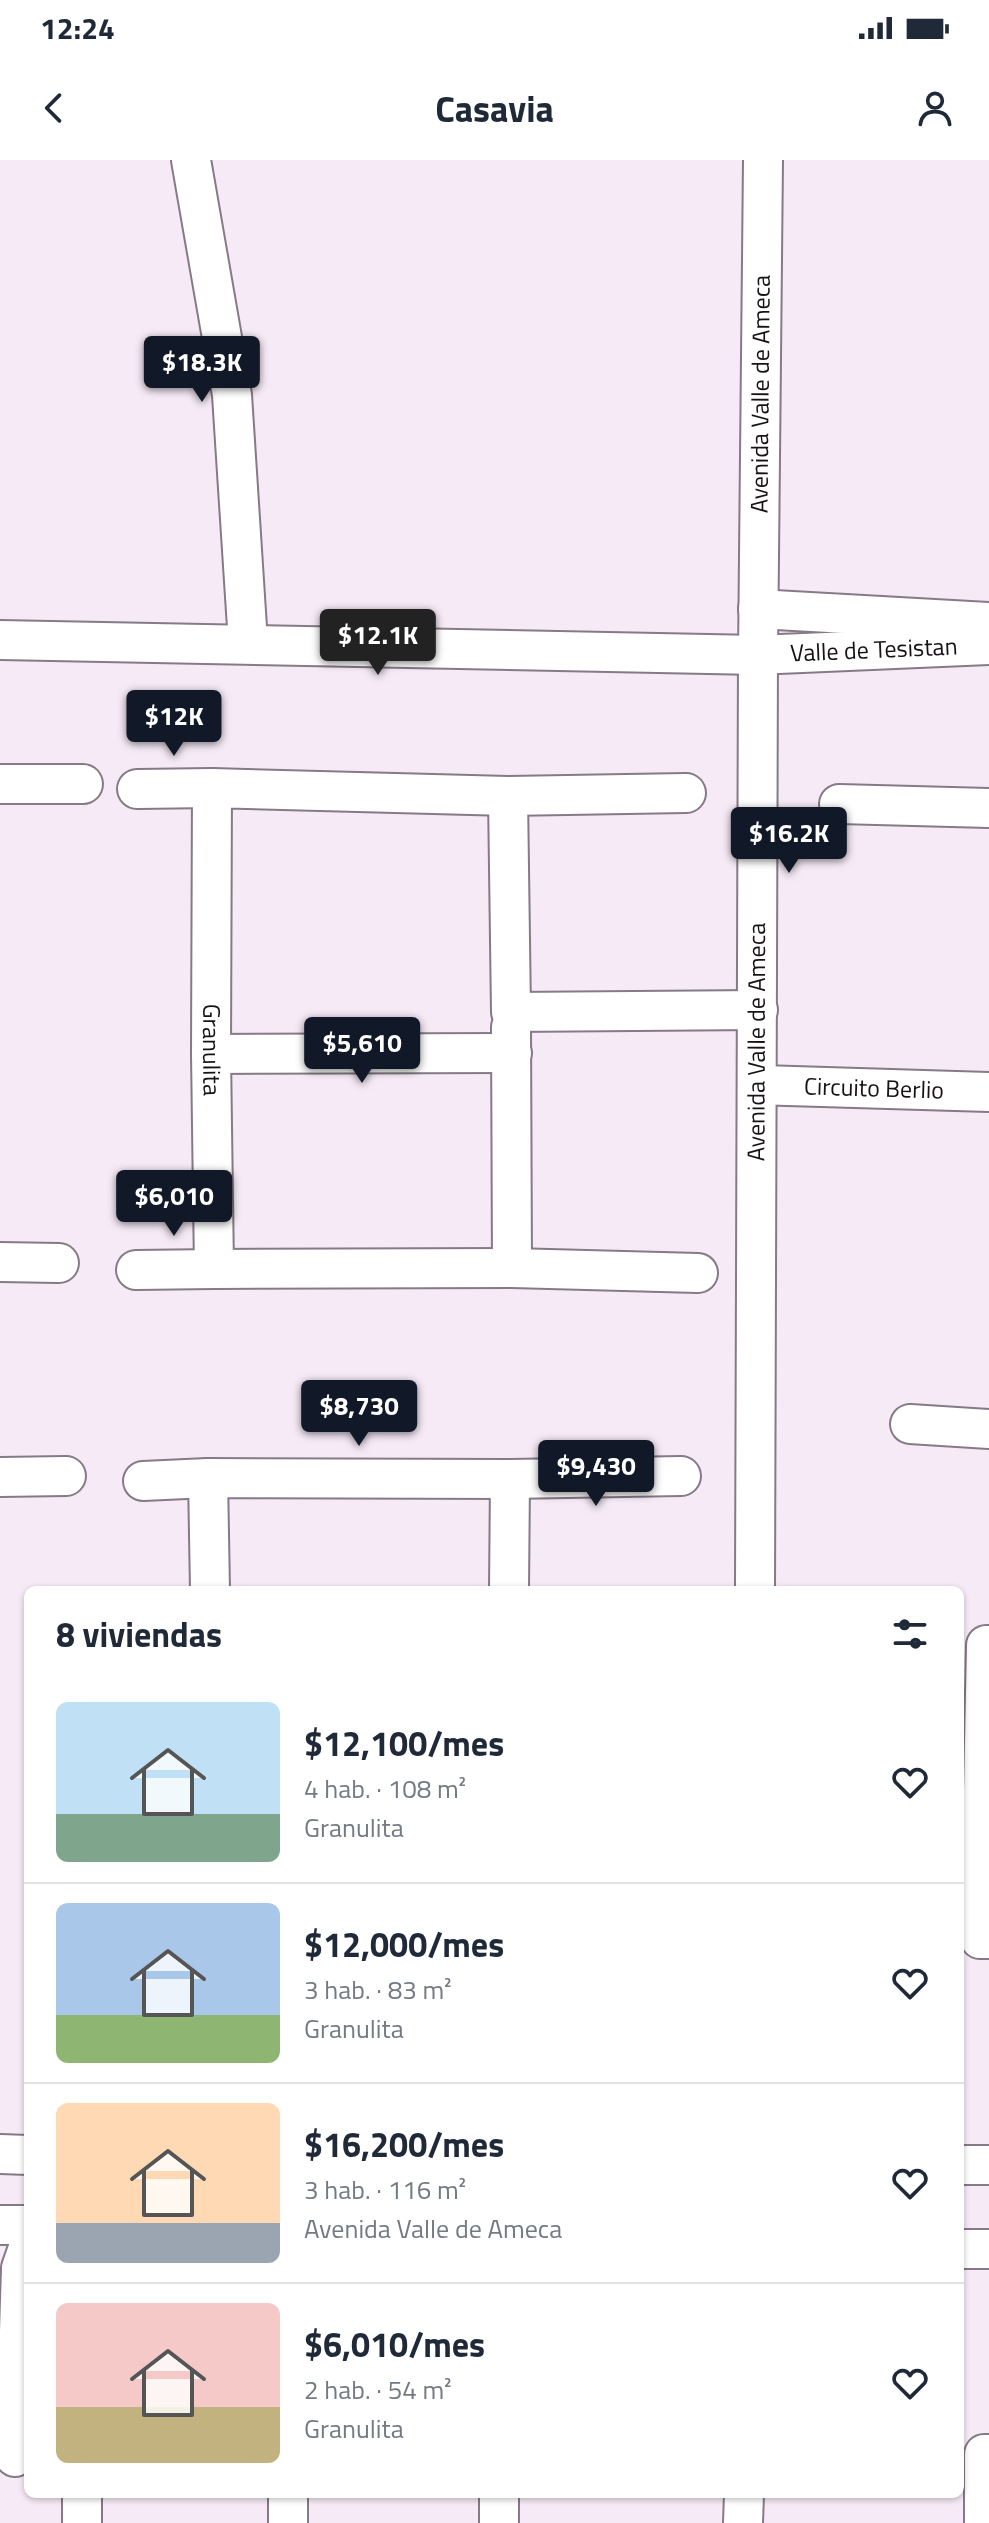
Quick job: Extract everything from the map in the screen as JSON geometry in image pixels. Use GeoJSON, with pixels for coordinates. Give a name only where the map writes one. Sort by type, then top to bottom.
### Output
{"type":"FeatureCollection","features":[{"type":"Feature","properties":{"kind":"street"},"geometry":{"type":"LineString","coordinates":[[191,160],[232,395],[248,643]]}},
{"type":"Feature","properties":{"kind":"street","name":"Avenida Valle de Ameca"},"geometry":{"type":"LineString","coordinates":[[755,1586],[758,609],[763,160]]}},
{"type":"Feature","properties":{"kind":"street"},"geometry":{"type":"LineString","coordinates":[[758,609],[989,622]]}},
{"type":"Feature","properties":{"kind":"street","name":"Valle de Tesistan"},"geometry":{"type":"LineString","coordinates":[[0,640],[758,655],[989,645]]}},
{"type":"Feature","properties":{"kind":"street"},"geometry":{"type":"LineString","coordinates":[[0,784],[83,784]]}},
{"type":"Feature","properties":{"kind":"street"},"geometry":{"type":"LineString","coordinates":[[137,789],[212,788],[508,796],[686,793]]}},
{"type":"Feature","properties":{"kind":"street","name":"Granulita"},"geometry":{"type":"LineString","coordinates":[[212,788],[214,1269]]}},
{"type":"Feature","properties":{"kind":"street"},"geometry":{"type":"LineString","coordinates":[[508,796],[512,1268]]}},
{"type":"Feature","properties":{"kind":"street"},"geometry":{"type":"LineString","coordinates":[[839,804],[989,808]]}},
{"type":"Feature","properties":{"kind":"street"},"geometry":{"type":"LineString","coordinates":[[511,1012],[758,1010]]}},
{"type":"Feature","properties":{"kind":"street"},"geometry":{"type":"LineString","coordinates":[[211,1054],[512,1053]]}},
{"type":"Feature","properties":{"kind":"street","name":"Circuito Berlio"},"geometry":{"type":"LineString","coordinates":[[758,1085],[989,1092]]}},
{"type":"Feature","properties":{"kind":"street"},"geometry":{"type":"LineString","coordinates":[[0,1262],[59,1263]]}},
{"type":"Feature","properties":{"kind":"street"},"geometry":{"type":"LineString","coordinates":[[136,1270],[512,1268],[698,1273]]}},
{"type":"Feature","properties":{"kind":"street"},"geometry":{"type":"LineString","coordinates":[[910,1424],[989,1429]]}},
{"type":"Feature","properties":{"kind":"street"},"geometry":{"type":"LineString","coordinates":[[0,1477],[66,1476]]}},
{"type":"Feature","properties":{"kind":"street"},"geometry":{"type":"LineString","coordinates":[[143,1481],[681,1476]]}},
{"type":"Feature","properties":{"kind":"street"},"geometry":{"type":"LineString","coordinates":[[208,1478],[210,1586]]}},
{"type":"Feature","properties":{"kind":"street"},"geometry":{"type":"LineString","coordinates":[[509,1586],[510,1479]]}},
{"type":"Feature","properties":{"kind":"street"},"geometry":{"type":"LineString","coordinates":[[976,1939],[978,1645]]}},
{"type":"Feature","properties":{"kind":"street"},"geometry":{"type":"LineString","coordinates":[[0,2154],[24,2155]]}},
{"type":"Feature","properties":{"kind":"street"},"geometry":{"type":"LineString","coordinates":[[964,2165],[989,2165]]}},
{"type":"Feature","properties":{"kind":"street"},"geometry":{"type":"LineString","coordinates":[[0,2225],[24,2225]]}},
{"type":"Feature","properties":{"kind":"street"},"geometry":{"type":"LineString","coordinates":[[964,2249],[989,2249]]}},
{"type":"Feature","properties":{"kind":"street"},"geometry":{"type":"LineString","coordinates":[[14,2457],[21,2268],[24,2259]]}},
{"type":"Feature","properties":{"kind":"street"},"geometry":{"type":"LineString","coordinates":[[978,2453],[984,2523]]}},
{"type":"Feature","properties":{"kind":"street"},"geometry":{"type":"LineString","coordinates":[[82,2498],[82,2523]]}},
{"type":"Feature","properties":{"kind":"street"},"geometry":{"type":"LineString","coordinates":[[288,2498],[288,2523]]}},
{"type":"Feature","properties":{"kind":"street"},"geometry":{"type":"LineString","coordinates":[[499,2498],[499,2523]]}},
{"type":"Feature","properties":{"kind":"street"},"geometry":{"type":"LineString","coordinates":[[743,2523],[744,2498]]}}]}
